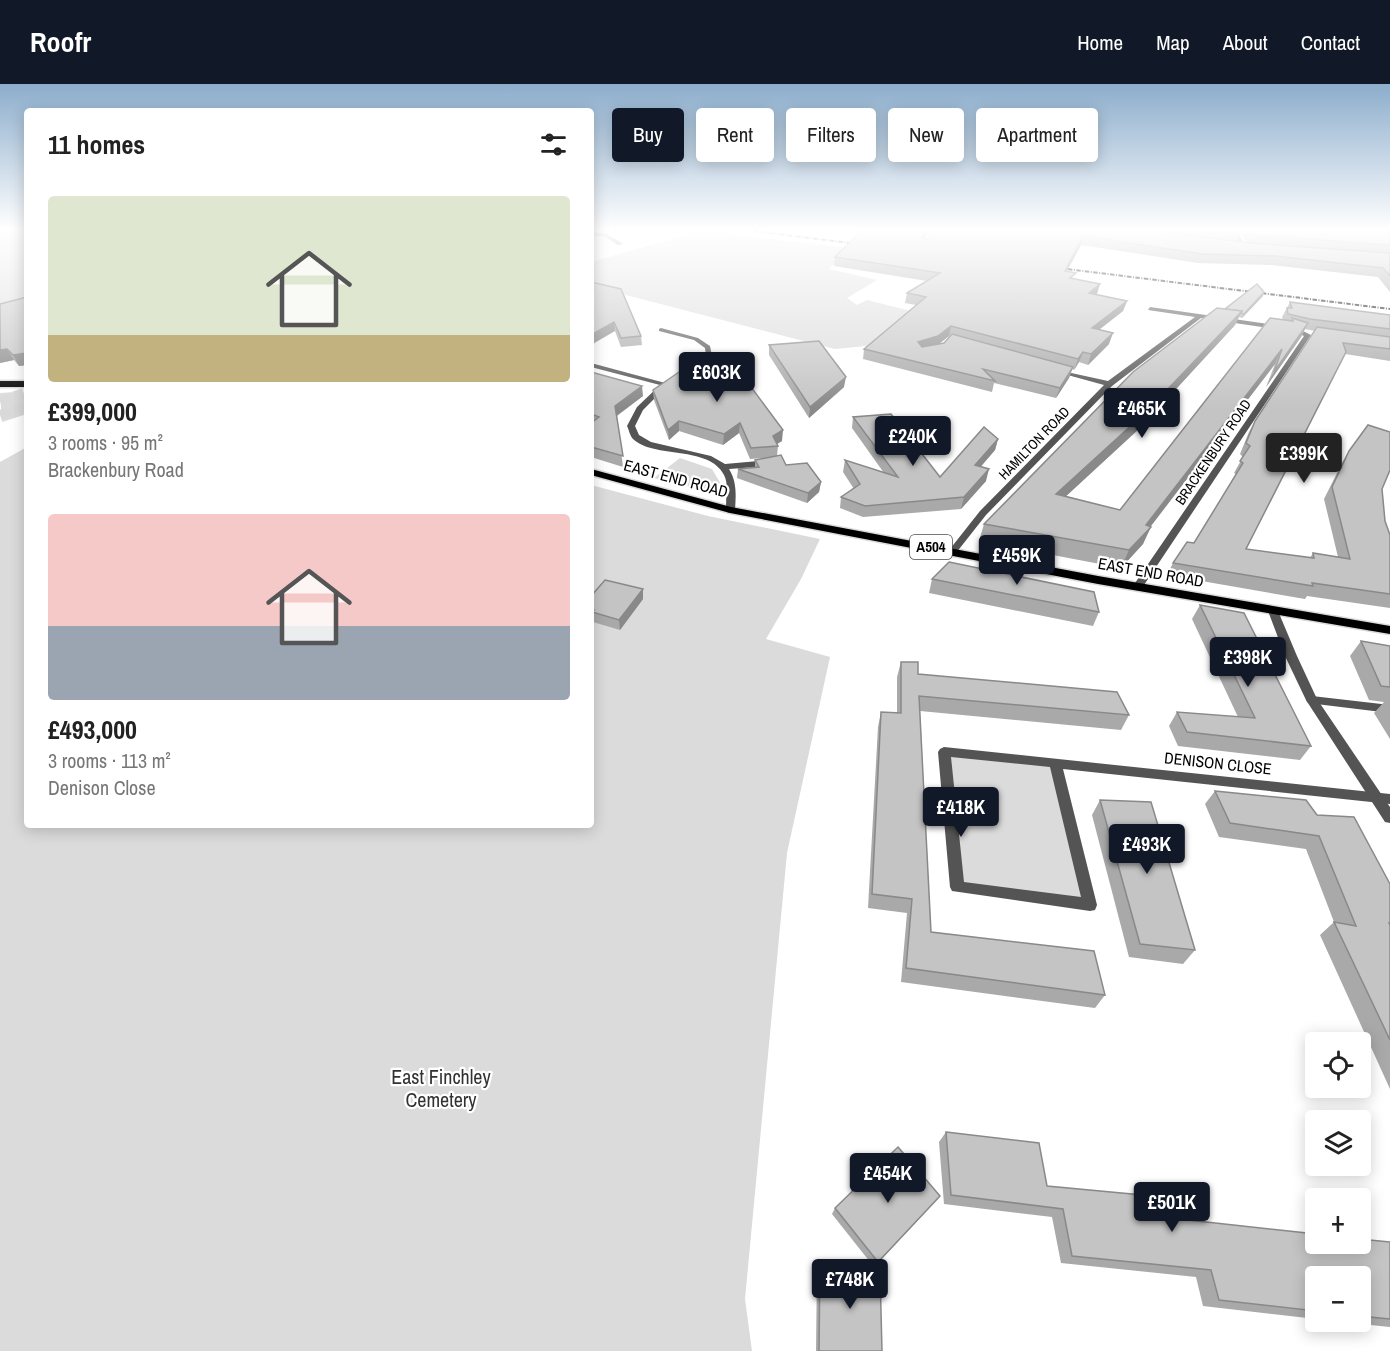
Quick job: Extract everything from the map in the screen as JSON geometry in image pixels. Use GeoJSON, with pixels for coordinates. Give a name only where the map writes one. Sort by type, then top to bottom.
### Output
{"type":"FeatureCollection","features":[{"type":"Feature","properties":{"kind":"main road"},"geometry":{"type":"LineString","coordinates":[[0,384],[24,384]]}},
{"type":"Feature","properties":{"kind":"main road","name":"EAST END ROAD"},"geometry":{"type":"LineString","coordinates":[[594,473],[730,510],[1273,611],[1390,630]]}},
{"type":"Feature","properties":{"kind":"street"},"geometry":{"type":"LineString","coordinates":[[1150,309],[1199,317]]}},
{"type":"Feature","properties":{"kind":"street","name":"BRACKENBURY ROAD"},"geometry":{"type":"LineString","coordinates":[[1138,586],[1308,337],[1306,333],[1199,317]]}},
{"type":"Feature","properties":{"kind":"street","name":"HAMILTON ROAD"},"geometry":{"type":"LineString","coordinates":[[953,551],[983,513],[1109,384],[1199,317]]}},
{"type":"Feature","properties":{"kind":"street"},"geometry":{"type":"LineString","coordinates":[[661,330],[696,339],[708,347],[709,357]]}},
{"type":"Feature","properties":{"kind":"street"},"geometry":{"type":"LineString","coordinates":[[682,373],[709,357],[731,362]]}},
{"type":"Feature","properties":{"kind":"street"},"geometry":{"type":"LineString","coordinates":[[594,366],[665,384]]}},
{"type":"Feature","properties":{"kind":"street"},"geometry":{"type":"LineString","coordinates":[[1044,366],[1109,384]]}},
{"type":"Feature","properties":{"kind":"street"},"geometry":{"type":"LineString","coordinates":[[674,379],[665,384],[634,415],[631,420],[632,430],[643,441],[708,459],[723,467],[733,485],[730,510]]}},
{"type":"Feature","properties":{"kind":"street"},"geometry":{"type":"LineString","coordinates":[[723,467],[776,462]]}},
{"type":"Feature","properties":{"kind":"street"},"geometry":{"type":"LineString","coordinates":[[1273,611],[1312,700],[1384,798],[1390,818]]}},
{"type":"Feature","properties":{"kind":"street"},"geometry":{"type":"LineString","coordinates":[[1312,700],[1390,709]]}},
{"type":"Feature","properties":{"kind":"street","name":"DENISON CLOSE"},"geometry":{"type":"LineString","coordinates":[[1055,763],[1090,905],[957,887],[944,752],[1055,763],[1384,798]]}},
{"type":"Feature","properties":{"kind":"green space"},"geometry":{"type":"Polygon","coordinates":[[[0,290],[24,290],[24,308],[0,308],[0,290]]]}},
{"type":"Feature","properties":{"kind":"green space"},"geometry":{"type":"Polygon","coordinates":[[[607,290],[860,290],[847,298],[857,305],[867,300],[919,313],[866,346],[835,349],[607,290]]]}},
{"type":"Feature","properties":{"kind":"green space"},"geometry":{"type":"Polygon","coordinates":[[[15,392],[24,395],[24,415],[2,422],[0,393],[15,392]]]}},
{"type":"Feature","properties":{"kind":"green space","name":"East Finchley Cemetery"},"geometry":{"type":"Polygon","coordinates":[[[24,449],[24,828],[594,828],[594,486],[708,516],[820,539],[801,579],[766,639],[830,657],[787,853],[745,1299],[752,1351],[0,1351],[0,462],[24,449]]]}},
{"type":"Feature","properties":{"kind":"green space"},"geometry":{"type":"Polygon","coordinates":[[[680,458],[712,469],[722,486],[720,490],[713,492],[654,478],[680,458]]]}},
{"type":"Feature","properties":{"kind":"green space"},"geometry":{"type":"Polygon","coordinates":[[[944,752],[1055,763],[1090,905],[957,887],[944,752]]]}},
{"type":"Feature","properties":{"kind":"building"},"geometry":{"type":"Polygon","coordinates":[[[594,290],[621,290],[641,336],[621,338],[614,322],[594,333],[594,290]]]}},
{"type":"Feature","properties":{"kind":"building"},"geometry":{"type":"Polygon","coordinates":[[[912,290],[1093,290],[1089,293],[1127,301],[1092,328],[1113,333],[1091,354],[1083,352],[1078,359],[951,326],[938,336],[918,342],[922,347],[944,343],[952,334],[1073,367],[1060,388],[983,369],[995,381],[864,349],[926,297],[907,293],[912,290]]]}},
{"type":"Feature","properties":{"kind":"building"},"geometry":{"type":"Polygon","coordinates":[[[1249,290],[1264,292],[1244,314],[1241,313],[1242,311],[1225,309],[1249,290]]]}},
{"type":"Feature","properties":{"kind":"building"},"geometry":{"type":"Polygon","coordinates":[[[24,298],[24,353],[13,355],[7,349],[0,350],[0,304],[24,298]]]}},
{"type":"Feature","properties":{"kind":"building"},"geometry":{"type":"Polygon","coordinates":[[[1290,302],[1390,315],[1390,329],[1288,314],[1287,308],[1292,308],[1290,302]]]}},
{"type":"Feature","properties":{"kind":"building"},"geometry":{"type":"Polygon","coordinates":[[[1217,308],[1242,311],[1147,411],[1056,494],[1120,510],[1270,318],[1293,321],[1292,318],[1308,323],[1274,372],[1282,349],[1146,525],[1151,527],[1129,550],[984,524],[1133,372],[1217,308]]]}},
{"type":"Feature","properties":{"kind":"building"},"geometry":{"type":"Polygon","coordinates":[[[1317,327],[1390,337],[1390,349],[1343,343],[1346,352],[1246,549],[1314,558],[1313,553],[1350,559],[1332,487],[1349,451],[1368,425],[1390,432],[1390,470],[1382,489],[1385,521],[1390,535],[1390,594],[1312,583],[1313,586],[1173,563],[1187,542],[1194,543],[1243,463],[1240,461],[1250,446],[1246,443],[1255,421],[1317,327]]]}},
{"type":"Feature","properties":{"kind":"building"},"geometry":{"type":"Polygon","coordinates":[[[819,341],[846,377],[810,407],[769,345],[819,341]]]}},
{"type":"Feature","properties":{"kind":"building"},"geometry":{"type":"Polygon","coordinates":[[[698,359],[737,368],[783,430],[773,436],[778,446],[751,448],[740,423],[724,434],[679,421],[668,430],[653,390],[698,359]]]}},
{"type":"Feature","properties":{"kind":"building"},"geometry":{"type":"Polygon","coordinates":[[[594,373],[642,386],[615,406],[623,456],[594,448],[594,421],[599,417],[594,415],[594,373]]]}},
{"type":"Feature","properties":{"kind":"building"},"geometry":{"type":"Polygon","coordinates":[[[891,414],[940,477],[984,427],[998,439],[975,465],[989,469],[964,497],[865,506],[841,497],[860,484],[845,460],[898,477],[853,417],[891,414]]]}},
{"type":"Feature","properties":{"kind":"building"},"geometry":{"type":"Polygon","coordinates":[[[781,455],[786,465],[807,463],[821,482],[808,493],[738,469],[759,467],[755,460],[781,455]]]}},
{"type":"Feature","properties":{"kind":"building"},"geometry":{"type":"Polygon","coordinates":[[[949,562],[1094,592],[1099,612],[932,579],[949,562]]]}},
{"type":"Feature","properties":{"kind":"building"},"geometry":{"type":"Polygon","coordinates":[[[605,580],[643,589],[619,620],[594,613],[594,593],[605,580]]]}},
{"type":"Feature","properties":{"kind":"building"},"geometry":{"type":"Polygon","coordinates":[[[1200,605],[1244,613],[1311,746],[1187,732],[1177,712],[1255,718],[1200,605]]]}},
{"type":"Feature","properties":{"kind":"building"},"geometry":{"type":"Polygon","coordinates":[[[1361,641],[1390,646],[1390,687],[1381,686],[1361,641]]]}},
{"type":"Feature","properties":{"kind":"building"},"geometry":{"type":"Polygon","coordinates":[[[901,662],[918,662],[918,674],[1117,692],[1129,715],[919,696],[931,932],[1094,951],[1105,995],[906,968],[912,899],[872,894],[881,712],[901,713],[901,662]]]}},
{"type":"Feature","properties":{"kind":"building"},"geometry":{"type":"Polygon","coordinates":[[[1215,791],[1306,800],[1317,815],[1354,817],[1390,884],[1390,1040],[1334,922],[1356,926],[1319,836],[1230,823],[1215,791]]]}},
{"type":"Feature","properties":{"kind":"building"},"geometry":{"type":"Polygon","coordinates":[[[1100,800],[1151,802],[1195,950],[1140,944],[1100,800]]]}},
{"type":"Feature","properties":{"kind":"building"},"geometry":{"type":"Polygon","coordinates":[[[946,1132],[1039,1143],[1047,1186],[1164,1197],[1170,1218],[1305,1233],[1305,1254],[1371,1254],[1371,1240],[1390,1242],[1390,1319],[1371,1317],[1371,1266],[1305,1266],[1305,1310],[1219,1300],[1211,1270],[1072,1256],[1063,1209],[951,1195],[946,1132]]]}},
{"type":"Feature","properties":{"kind":"building"},"geometry":{"type":"Polygon","coordinates":[[[898,1147],[940,1196],[878,1262],[835,1208],[898,1147]]]}},
{"type":"Feature","properties":{"kind":"building"},"geometry":{"type":"Polygon","coordinates":[[[820,1264],[880,1272],[882,1351],[819,1351],[820,1264]]]}},
{"type":"Feature","properties":{"kind":"tunnel"},"geometry":{"type":"LineString","coordinates":[[0,401],[24,393]]}},
{"type":"Feature","properties":{"kind":"tunnel"},"geometry":{"type":"LineString","coordinates":[[0,415],[24,407]]}},
{"type":"Feature","properties":{"kind":"railway"},"geometry":{"type":"LineString","coordinates":[[1238,290],[1390,309]]}}]}
